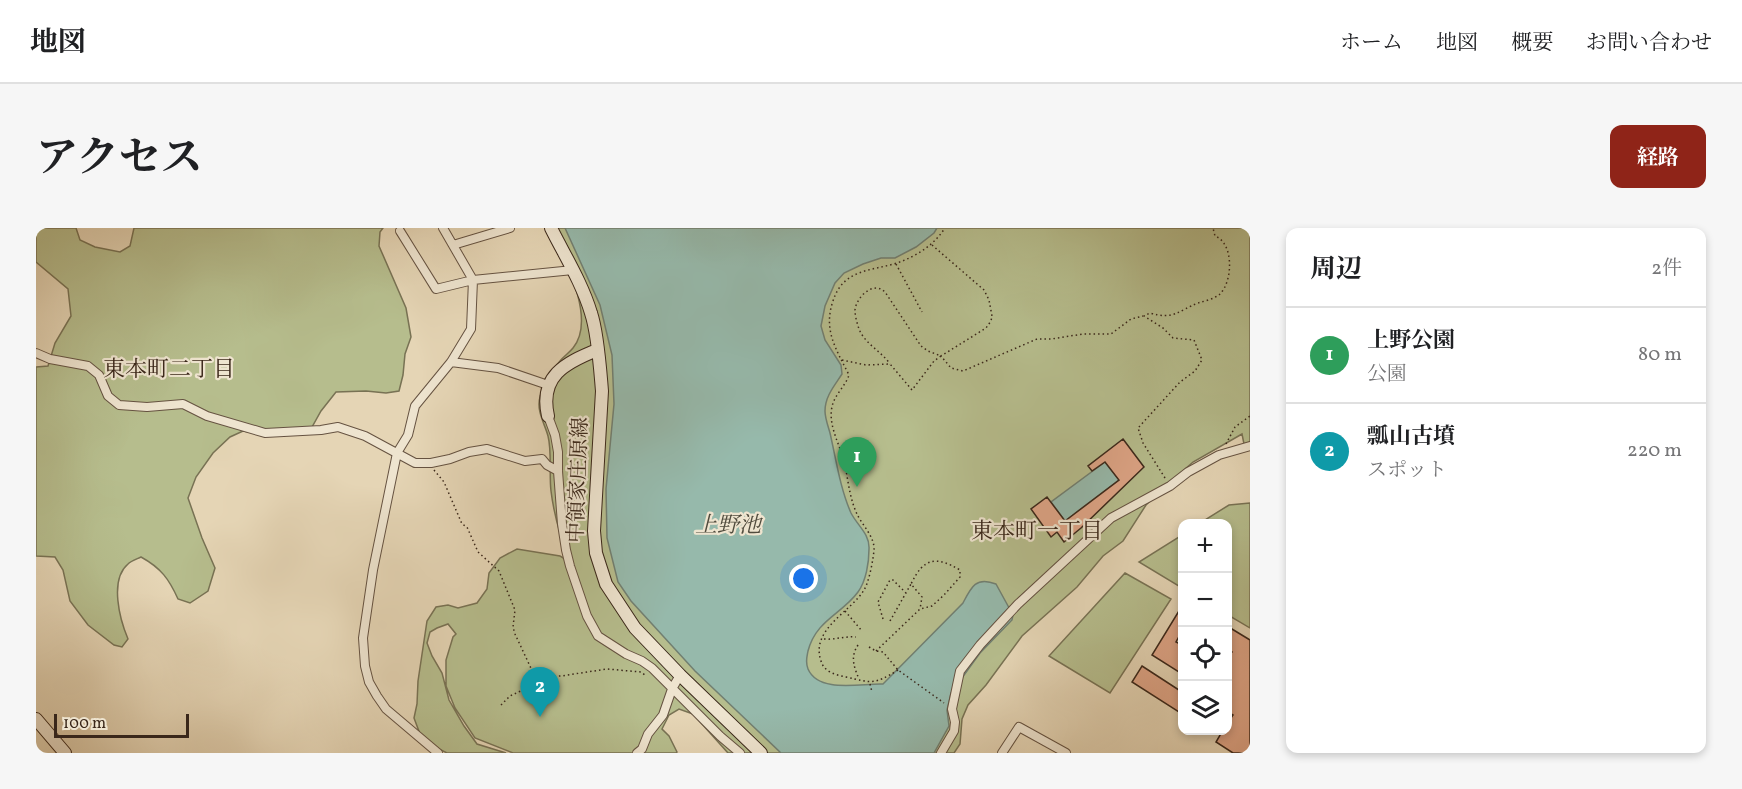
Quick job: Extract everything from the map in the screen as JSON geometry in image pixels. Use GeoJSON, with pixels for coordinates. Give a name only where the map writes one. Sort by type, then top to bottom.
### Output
{"type":"FeatureCollection","features":[{"type":"Feature","properties":{"kind":"main road","name":"中領家庄原線"},"geometry":{"type":"LineString","coordinates":[[551,228],[573,270],[591,314],[597,350],[602,391],[594,531],[596,554],[606,584],[635,628],[761,753]]}},
{"type":"Feature","properties":{"kind":"main road"},"geometry":{"type":"LineString","coordinates":[[548,416],[546,404],[548,385],[563,367],[597,350]]}},
{"type":"Feature","properties":{"kind":"main road"},"geometry":{"type":"LineString","coordinates":[[36,719],[65,753]]}},
{"type":"Feature","properties":{"kind":"street"},"geometry":{"type":"LineString","coordinates":[[438,753],[386,709],[369,682],[365,666],[363,638],[379,536],[397,453],[408,435],[415,406],[451,362],[471,330],[472,280],[443,228]]}},
{"type":"Feature","properties":{"kind":"street"},"geometry":{"type":"LineString","coordinates":[[453,245],[510,228]]}},
{"type":"Feature","properties":{"kind":"street"},"geometry":{"type":"LineString","coordinates":[[400,231],[436,289],[472,280],[573,270]]}},
{"type":"Feature","properties":{"kind":"street"},"geometry":{"type":"LineString","coordinates":[[36,353],[50,359],[88,366],[99,375],[108,396],[119,405],[147,407],[183,404],[207,416],[265,433],[338,427],[365,436],[415,463],[431,463],[487,449],[525,461],[542,459],[558,471]]}},
{"type":"Feature","properties":{"kind":"street"},"geometry":{"type":"LineString","coordinates":[[451,362],[498,368],[548,385]]}},
{"type":"Feature","properties":{"kind":"street"},"geometry":{"type":"LineString","coordinates":[[548,416],[558,452],[562,524],[566,550],[587,616],[598,636],[652,668],[740,753]]}},
{"type":"Feature","properties":{"kind":"street"},"geometry":{"type":"LineString","coordinates":[[941,753],[954,731],[955,722],[952,709],[960,671],[980,645],[1018,604],[1111,518],[1170,486],[1188,472],[1219,455],[1250,446]]}},
{"type":"Feature","properties":{"kind":"street"},"geometry":{"type":"LineString","coordinates":[[637,753],[642,749],[648,734],[663,715],[672,689],[680,675]]}},
{"type":"Feature","properties":{"kind":"street"},"geometry":{"type":"LineString","coordinates":[[1002,753],[1019,727],[1066,753]]}},
{"type":"Feature","properties":{"kind":"path"},"geometry":{"type":"LineString","coordinates":[[898,670],[870,684],[836,676],[822,665],[819,653],[820,644],[830,626],[860,597],[866,588],[874,551],[874,542],[852,500],[831,415],[835,397],[849,375],[828,327],[837,291],[849,277],[915,255],[931,244],[945,228]]}},
{"type":"Feature","properties":{"kind":"path"},"geometry":{"type":"LineString","coordinates":[[931,244],[984,290],[989,300],[992,316],[986,328],[941,356],[934,361],[912,390],[862,335],[856,319],[855,311],[860,299],[876,287],[882,288],[921,346],[941,356],[951,368],[963,371],[1037,339],[1083,334],[1111,334],[1131,319],[1150,313],[1176,314],[1214,297],[1225,286],[1229,272],[1229,257],[1224,243],[1221,238],[1215,236],[1213,228]]}},
{"type":"Feature","properties":{"kind":"path"},"geometry":{"type":"LineString","coordinates":[[896,263],[922,312]]}},
{"type":"Feature","properties":{"kind":"path"},"geometry":{"type":"LineString","coordinates":[[1144,316],[1163,328],[1173,338],[1194,340],[1202,360],[1195,371],[1180,382],[1138,428],[1143,443],[1170,486]]}},
{"type":"Feature","properties":{"kind":"path"},"geometry":{"type":"LineString","coordinates":[[841,360],[866,365],[890,364]]}},
{"type":"Feature","properties":{"kind":"path"},"geometry":{"type":"LineString","coordinates":[[1219,455],[1235,427],[1250,416]]}},
{"type":"Feature","properties":{"kind":"path"},"geometry":{"type":"LineString","coordinates":[[431,463],[444,482],[462,524],[466,527],[478,552],[499,571],[515,610],[513,627],[536,679]]}},
{"type":"Feature","properties":{"kind":"path"},"geometry":{"type":"LineString","coordinates":[[876,651],[920,609],[932,606],[944,595],[960,577],[960,570],[950,563],[940,561],[931,561],[920,568],[890,621]]}},
{"type":"Feature","properties":{"kind":"path"},"geometry":{"type":"LineString","coordinates":[[883,619],[878,602],[890,580],[893,580],[906,594]]}},
{"type":"Feature","properties":{"kind":"path"},"geometry":{"type":"LineString","coordinates":[[911,584],[922,597],[920,609]]}},
{"type":"Feature","properties":{"kind":"path"},"geometry":{"type":"LineString","coordinates":[[844,610],[862,631]]}},
{"type":"Feature","properties":{"kind":"path"},"geometry":{"type":"LineString","coordinates":[[823,639],[856,637]]}},
{"type":"Feature","properties":{"kind":"path"},"geometry":{"type":"LineString","coordinates":[[858,645],[854,650],[853,664],[859,680]]}},
{"type":"Feature","properties":{"kind":"path"},"geometry":{"type":"LineString","coordinates":[[869,647],[883,652],[898,670],[952,709]]}},
{"type":"Feature","properties":{"kind":"path"},"geometry":{"type":"LineString","coordinates":[[501,705],[510,696],[527,688],[536,679],[550,675],[561,676],[607,669],[641,672],[649,676]]}},
{"type":"Feature","properties":{"kind":"path"},"geometry":{"type":"LineString","coordinates":[[870,684],[872,692]]}},
{"type":"Feature","properties":{"kind":"green space"},"geometry":{"type":"Polygon","coordinates":[[[36,228],[76,228],[80,240],[95,247],[120,252],[130,246],[134,228],[383,228],[380,232],[379,246],[406,308],[411,337],[405,354],[399,391],[336,392],[312,427],[255,433],[243,431],[230,437],[213,453],[196,477],[188,498],[215,568],[208,591],[190,603],[178,599],[168,580],[154,565],[141,557],[131,562],[122,571],[119,580],[119,611],[128,639],[122,647],[114,645],[88,625],[70,601],[63,570],[55,557],[36,556],[36,367],[48,366],[55,343],[71,316],[68,289],[36,262],[36,228]]]}},
{"type":"Feature","properties":{"kind":"green space"},"geometry":{"type":"Polygon","coordinates":[[[550,228],[1250,228],[1250,448],[1244,444],[1242,434],[1193,462],[1146,505],[1123,541],[1103,556],[1077,587],[1022,636],[986,685],[968,705],[962,719],[960,744],[954,753],[728,753],[693,714],[679,709],[669,715],[662,729],[669,736],[676,753],[513,753],[475,738],[455,708],[446,686],[446,660],[456,634],[448,624],[430,632],[427,643],[442,673],[449,700],[477,744],[506,753],[447,753],[435,747],[420,734],[414,718],[427,621],[436,607],[448,605],[458,608],[477,603],[487,589],[489,573],[500,558],[517,549],[560,556],[570,562],[554,509],[550,485],[549,442],[539,402],[548,378],[573,348],[579,336],[582,321],[576,288],[550,228]]]}},
{"type":"Feature","properties":{"kind":"green space"},"geometry":{"type":"Polygon","coordinates":[[[1250,503],[1250,628],[1232,617],[1232,519],[1206,519],[1229,505],[1250,503]]]}},
{"type":"Feature","properties":{"kind":"green space"},"geometry":{"type":"Polygon","coordinates":[[[1178,538],[1178,586],[1139,562],[1178,538]]]}},
{"type":"Feature","properties":{"kind":"green space"},"geometry":{"type":"Polygon","coordinates":[[[1125,573],[1171,599],[1110,693],[1049,656],[1125,573]]]}},
{"type":"Feature","properties":{"kind":"water","name":"上野池"},"geometry":{"type":"Polygon","coordinates":[[[565,228],[937,228],[916,247],[895,258],[881,258],[844,273],[835,283],[825,306],[821,326],[825,340],[841,365],[842,374],[829,396],[825,411],[844,494],[851,513],[867,539],[869,554],[867,572],[861,588],[852,600],[817,632],[812,640],[806,662],[814,677],[821,682],[842,686],[883,684],[963,603],[975,584],[984,581],[996,584],[1013,615],[1012,620],[980,653],[951,693],[947,710],[949,726],[934,753],[781,753],[695,671],[631,601],[618,582],[607,538],[606,489],[614,404],[612,355],[600,305],[565,228]]]}},
{"type":"Feature","properties":{"kind":"water"},"geometry":{"type":"Polygon","coordinates":[[[1105,462],[1119,480],[1065,521],[1051,502],[1105,462]]]}},
{"type":"Feature","properties":{"kind":"building"},"geometry":{"type":"Polygon","coordinates":[[[1123,439],[1144,467],[1064,542],[1057,532],[1051,537],[1031,509],[1047,497],[1065,521],[1119,480],[1105,462],[1092,471],[1088,466],[1123,439]]]}},
{"type":"Feature","properties":{"kind":"building"},"geometry":{"type":"Polygon","coordinates":[[[1178,613],[1176,642],[1178,643],[1178,671],[1152,655],[1178,613]]]}},
{"type":"Feature","properties":{"kind":"building"},"geometry":{"type":"Polygon","coordinates":[[[1232,629],[1250,640],[1250,753],[1233,753],[1216,742],[1220,735],[1232,735],[1232,629]]]}},
{"type":"Feature","properties":{"kind":"building"},"geometry":{"type":"Polygon","coordinates":[[[1142,666],[1178,689],[1178,711],[1132,682],[1142,666]]]}},
{"type":"Feature","properties":{"kind":"place","name":"上野公園"},"geometry":{"type":"Point","coordinates":[857,487]}},
{"type":"Feature","properties":{"kind":"place","name":"瓢山古墳"},"geometry":{"type":"Point","coordinates":[540,717]}},
{"type":"Feature","properties":{"kind":"district","name":"東本町二丁目"},"geometry":{"type":"Point","coordinates":[169,370]}},
{"type":"Feature","properties":{"kind":"district","name":"東本町一丁目"},"geometry":{"type":"Point","coordinates":[1037,532]}}]}
